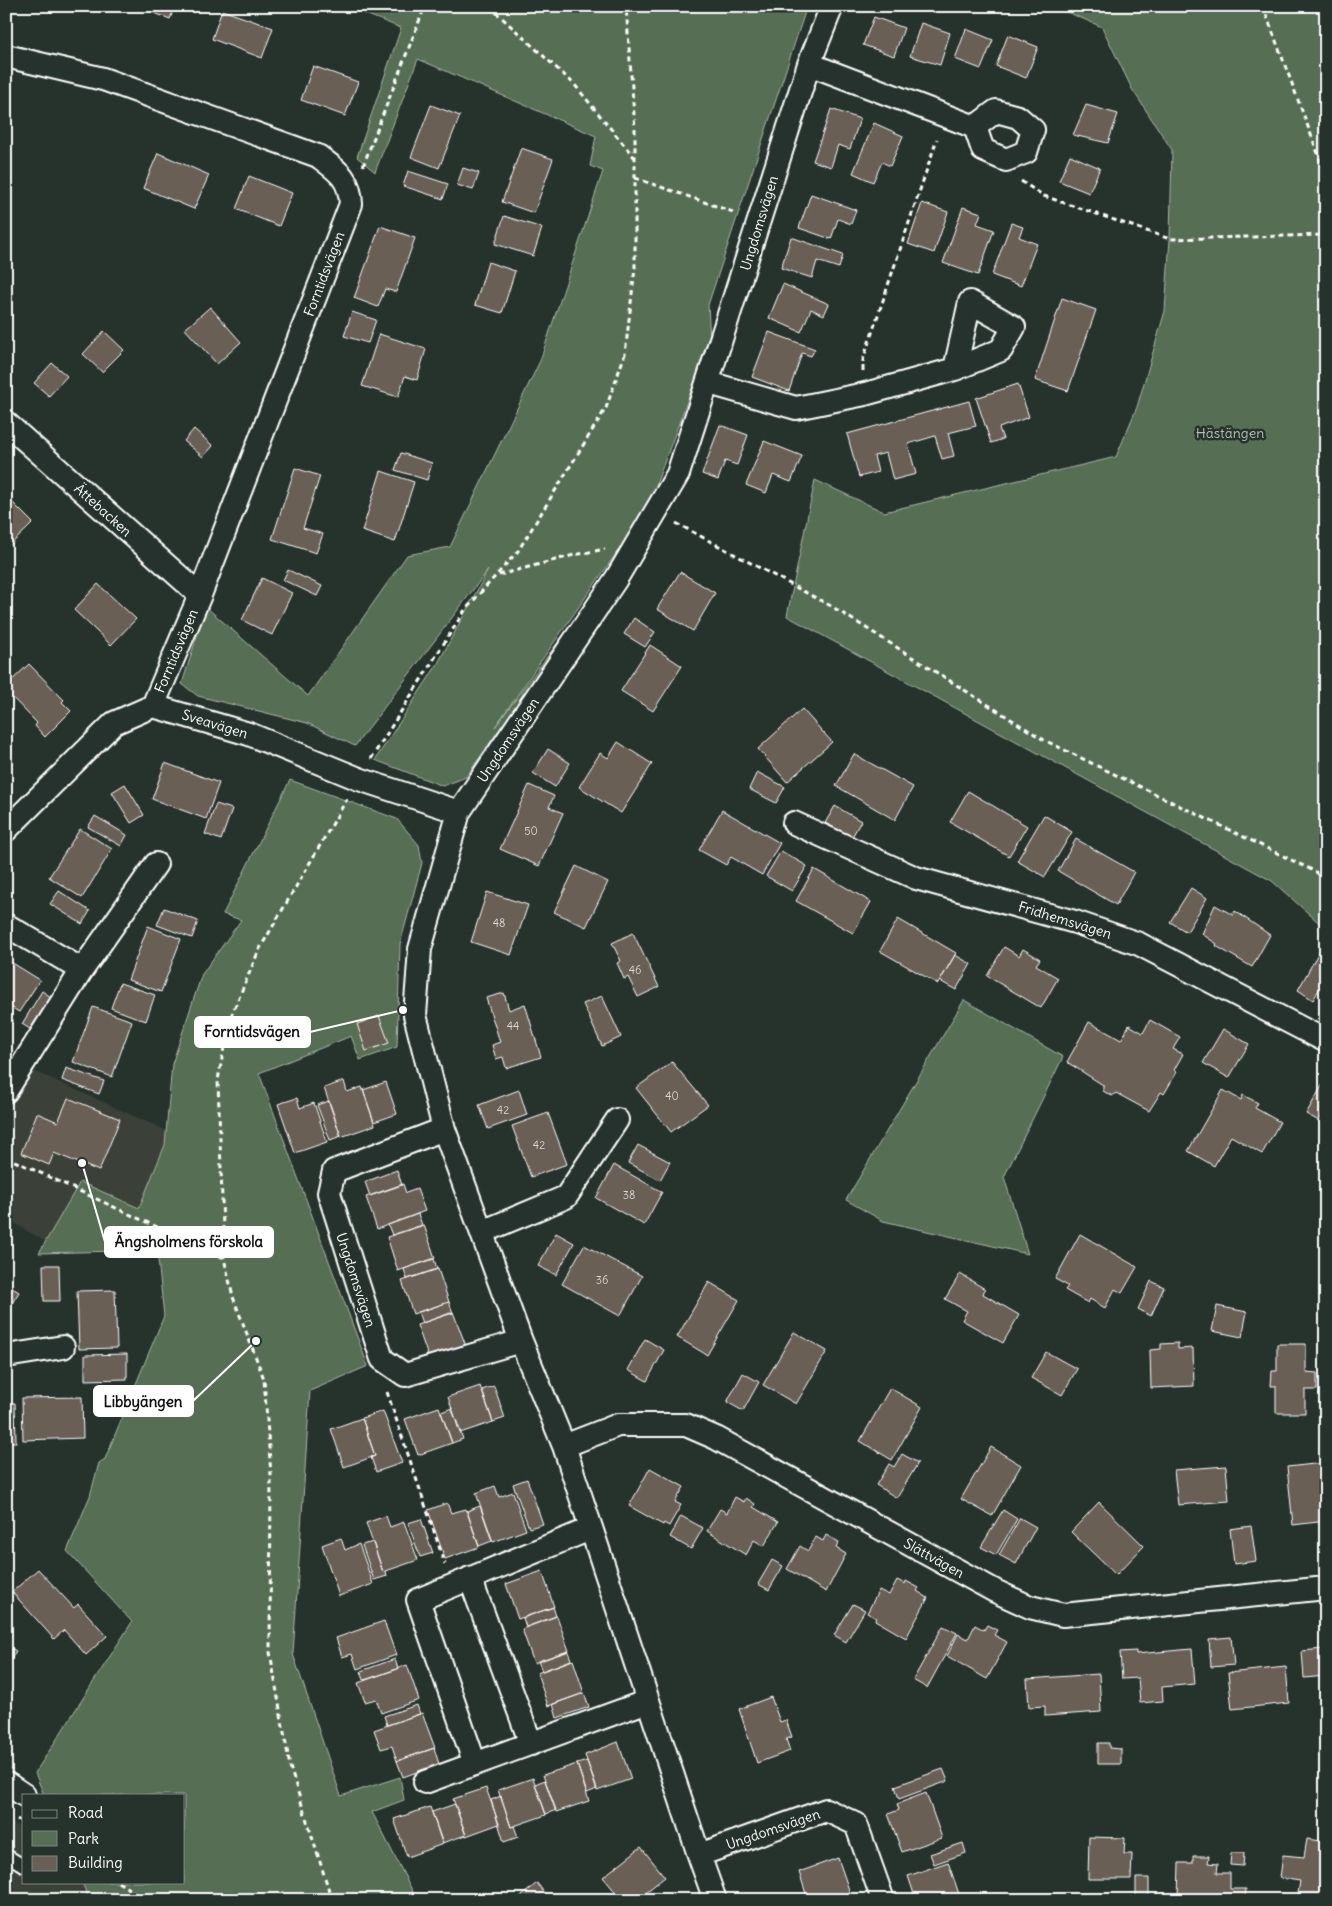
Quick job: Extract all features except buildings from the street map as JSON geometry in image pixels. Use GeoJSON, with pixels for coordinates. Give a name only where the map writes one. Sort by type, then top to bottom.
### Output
{"type":"FeatureCollection","features":[{"type":"Feature","properties":{"kind":"street","name":"Ungdomsvägen"},"geometry":{"type":"LineString","coordinates":[[715,1900],[590,1529],[564,1446],[521,1341],[444,1129],[415,1015],[420,949],[459,812],[616,579],[678,474],[709,383],[808,64],[832,6]]}},
{"type":"Feature","properties":{"kind":"street"},"geometry":{"type":"LineString","coordinates":[[6,56],[103,79],[318,156],[339,171],[350,188]]}},
{"type":"Feature","properties":{"kind":"street"},"geometry":{"type":"LineString","coordinates":[[808,64],[945,114],[975,127],[983,150],[1006,160],[1026,152],[1033,130],[1018,117],[996,111],[975,127]]}},
{"type":"Feature","properties":{"kind":"street","name":"Forntidsvägen"},"geometry":{"type":"LineString","coordinates":[[153,706],[200,596],[351,204],[350,188]]}},
{"type":"Feature","properties":{"kind":"street"},"geometry":{"type":"LineString","coordinates":[[709,383],[796,408],[865,394],[955,369]]}},
{"type":"Feature","properties":{"kind":"street","name":"Ättebacken"},"geometry":{"type":"LineString","coordinates":[[6,423],[200,596]]}},
{"type":"Feature","properties":{"kind":"street"},"geometry":{"type":"LineString","coordinates":[[6,830],[114,723],[153,706]]}},
{"type":"Feature","properties":{"kind":"street","name":"Sveavägen"},"geometry":{"type":"LineString","coordinates":[[153,706],[249,734],[358,779],[459,812]]}},
{"type":"Feature","properties":{"kind":"street","name":"Fridhemsvägen"},"geometry":{"type":"LineString","coordinates":[[794,822],[916,878],[1075,922],[1139,944],[1326,1041]]}},
{"type":"Feature","properties":{"kind":"street"},"geometry":{"type":"LineString","coordinates":[[6,1091],[82,970],[156,864]]}},
{"type":"Feature","properties":{"kind":"street"},"geometry":{"type":"LineString","coordinates":[[6,925],[82,970]]}},
{"type":"Feature","properties":{"kind":"street"},"geometry":{"type":"LineString","coordinates":[[482,1232],[566,1196],[617,1120]]}},
{"type":"Feature","properties":{"kind":"street","name":"Ungdomsvägen"},"geometry":{"type":"LineString","coordinates":[[391,1366],[382,1359],[328,1194],[334,1171],[444,1129]]}},
{"type":"Feature","properties":{"kind":"street"},"geometry":{"type":"LineString","coordinates":[[391,1366],[405,1375],[521,1341]]}},
{"type":"Feature","properties":{"kind":"street"},"geometry":{"type":"LineString","coordinates":[[6,1356],[62,1347]]}},
{"type":"Feature","properties":{"kind":"street","name":"Slättvägen"},"geometry":{"type":"LineString","coordinates":[[564,1446],[618,1425],[686,1425],[716,1438],[995,1591],[1030,1607],[1063,1615],[1326,1588]]}},
{"type":"Feature","properties":{"kind":"street"},"geometry":{"type":"LineString","coordinates":[[475,1764],[418,1600],[590,1529]]}},
{"type":"Feature","properties":{"kind":"street"},"geometry":{"type":"LineString","coordinates":[[462,1582],[531,1744]]}},
{"type":"Feature","properties":{"kind":"street"},"geometry":{"type":"LineString","coordinates":[[425,1782],[648,1701]]}},
{"type":"Feature","properties":{"kind":"street"},"geometry":{"type":"LineString","coordinates":[[6,1783],[22,1794]]}},
{"type":"Feature","properties":{"kind":"street","name":"Ungdomsvägen"},"geometry":{"type":"LineString","coordinates":[[699,1855],[826,1810],[856,1824],[883,1900]]}},
{"type":"Feature","properties":{"kind":"lane"},"geometry":{"type":"LineString","coordinates":[[6,1855],[22,1865]]}},
{"type":"Feature","properties":{"kind":"path"},"geometry":{"type":"LineString","coordinates":[[350,188],[364,165],[425,6]]}},
{"type":"Feature","properties":{"kind":"path"},"geometry":{"type":"LineString","coordinates":[[490,6],[574,84],[635,158]]}},
{"type":"Feature","properties":{"kind":"path"},"geometry":{"type":"LineString","coordinates":[[332,1900],[290,1767],[270,1652],[270,1475],[264,1379],[234,1297],[224,1258],[218,1080],[229,1022],[259,950],[358,779],[465,610],[499,575],[518,551],[606,408],[625,354],[635,268],[635,129],[626,6]]}},
{"type":"Feature","properties":{"kind":"path"},"geometry":{"type":"LineString","coordinates":[[1263,6],[1326,175]]}},
{"type":"Feature","properties":{"kind":"path"},"geometry":{"type":"LineString","coordinates":[[865,394],[863,360],[945,114]]}},
{"type":"Feature","properties":{"kind":"path"},"geometry":{"type":"LineString","coordinates":[[1006,160],[1009,173],[1044,196],[1170,240],[1326,235]]}},
{"type":"Feature","properties":{"kind":"path"},"geometry":{"type":"LineString","coordinates":[[635,178],[760,221]]}},
{"type":"Feature","properties":{"kind":"path"},"geometry":{"type":"LineString","coordinates":[[656,512],[831,606],[1044,740],[1316,872],[1326,879]]}},
{"type":"Feature","properties":{"kind":"path"},"geometry":{"type":"LineString","coordinates":[[499,575],[574,555],[637,544]]}},
{"type":"Feature","properties":{"kind":"path"},"geometry":{"type":"LineString","coordinates":[[6,1157],[224,1258]]}},
{"type":"Feature","properties":{"kind":"path"},"geometry":{"type":"LineString","coordinates":[[391,1366],[383,1382],[462,1582]]}},
{"type":"Feature","properties":{"kind":"path"},"geometry":{"type":"LineString","coordinates":[[121,1884],[146,1900]]}},
{"type":"Feature","properties":{"kind":"shaded area"},"geometry":{"type":"Polygon","coordinates":[[[32,1070],[165,1130],[165,1145],[139,1208],[80,1182],[46,1242],[6,1218],[6,1113],[32,1070]]]}},
{"type":"Feature","properties":{"kind":"shaded area"},"geometry":{"type":"Polygon","coordinates":[[[6,1819],[22,1829],[22,1884],[83,1884],[89,1900],[6,1900],[6,1819]]]}},
{"type":"Feature","properties":{"kind":"green space"},"geometry":{"type":"Polygon","coordinates":[[[345,6],[807,6],[708,305],[710,340],[654,490],[636,525],[495,727],[618,561],[466,777],[443,786],[375,760],[437,665],[488,570],[355,746],[307,723],[198,696],[182,684],[206,607],[308,696],[407,555],[450,547],[540,361],[603,171],[590,166],[596,136],[418,59],[375,172],[357,157],[401,28],[345,6]]]}},
{"type":"Feature","properties":{"kind":"green space","name":"Hästängen"},"geometry":{"type":"Polygon","coordinates":[[[1053,6],[1326,6],[1326,929],[1272,881],[787,616],[815,480],[884,512],[1116,457],[1137,407],[1165,311],[1170,239],[1172,150],[1132,89],[1102,27],[1053,6]]]}},
{"type":"Feature","properties":{"kind":"green space"},"geometry":{"type":"Polygon","coordinates":[[[290,780],[397,819],[419,845],[422,863],[400,944],[397,1047],[360,1060],[351,1036],[259,1073],[368,1366],[310,1391],[293,1654],[341,1796],[400,1777],[404,1800],[372,1812],[417,1900],[89,1900],[83,1884],[185,1884],[185,1794],[44,1794],[35,1773],[132,1622],[67,1551],[90,1496],[99,1463],[105,1459],[164,1316],[157,1250],[39,1253],[80,1182],[139,1208],[165,1145],[172,1064],[202,974],[241,920],[223,914],[290,780]]]}},
{"type":"Feature","properties":{"kind":"green space"},"geometry":{"type":"Polygon","coordinates":[[[964,1000],[1063,1057],[1004,1177],[1028,1254],[883,1221],[846,1200],[964,1000]]]}},
{"type":"Feature","properties":{"kind":"place","name":"Forntidsvägen"},"geometry":{"type":"Point","coordinates":[403,1010]}},
{"type":"Feature","properties":{"kind":"place","name":"Ängsholmens förskola"},"geometry":{"type":"Point","coordinates":[82,1163]}},
{"type":"Feature","properties":{"kind":"place","name":"Libbyängen"},"geometry":{"type":"Point","coordinates":[256,1341]}}]}
